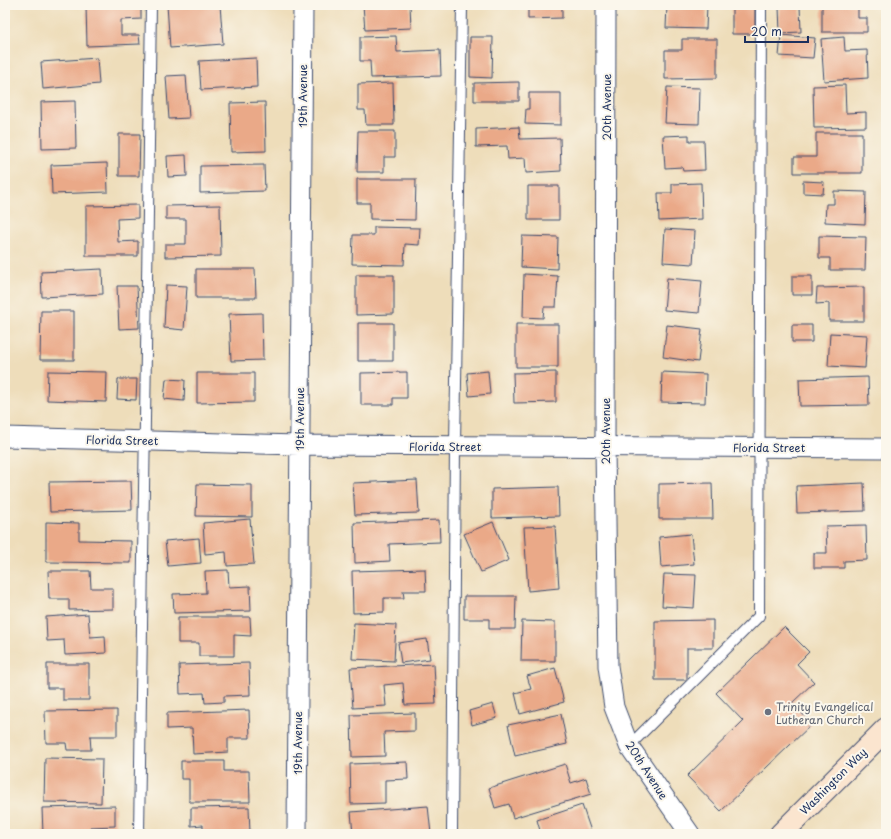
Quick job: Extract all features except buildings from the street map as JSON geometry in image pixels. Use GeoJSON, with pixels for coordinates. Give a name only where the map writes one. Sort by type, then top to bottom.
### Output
{"type":"FeatureCollection","features":[{"type":"Feature","properties":{"kind":"main road","name":"Washington Way"},"geometry":{"type":"LineString","coordinates":[[780,834],[886,729]]}},
{"type":"Feature","properties":{"kind":"street","name":"19th Avenue"},"geometry":{"type":"LineString","coordinates":[[297,834],[302,5]]}},
{"type":"Feature","properties":{"kind":"street","name":"20th Avenue"},"geometry":{"type":"LineString","coordinates":[[606,5],[605,447],[608,666],[614,707],[630,746],[690,834]]}},
{"type":"Feature","properties":{"kind":"street","name":"Florida Street"},"geometry":{"type":"LineString","coordinates":[[5,438],[299,445],[886,448]]}},
{"type":"Feature","properties":{"kind":"lane"},"geometry":{"type":"LineString","coordinates":[[139,834],[151,5]]}},
{"type":"Feature","properties":{"kind":"lane"},"geometry":{"type":"LineString","coordinates":[[452,834],[455,445],[462,5]]}},
{"type":"Feature","properties":{"kind":"lane"},"geometry":{"type":"LineString","coordinates":[[630,746],[759,616],[761,5]]}},
{"type":"Feature","properties":{"kind":"place","name":"Trinity Evangelical Lutheran Church"},"geometry":{"type":"Point","coordinates":[768,712]}}]}
